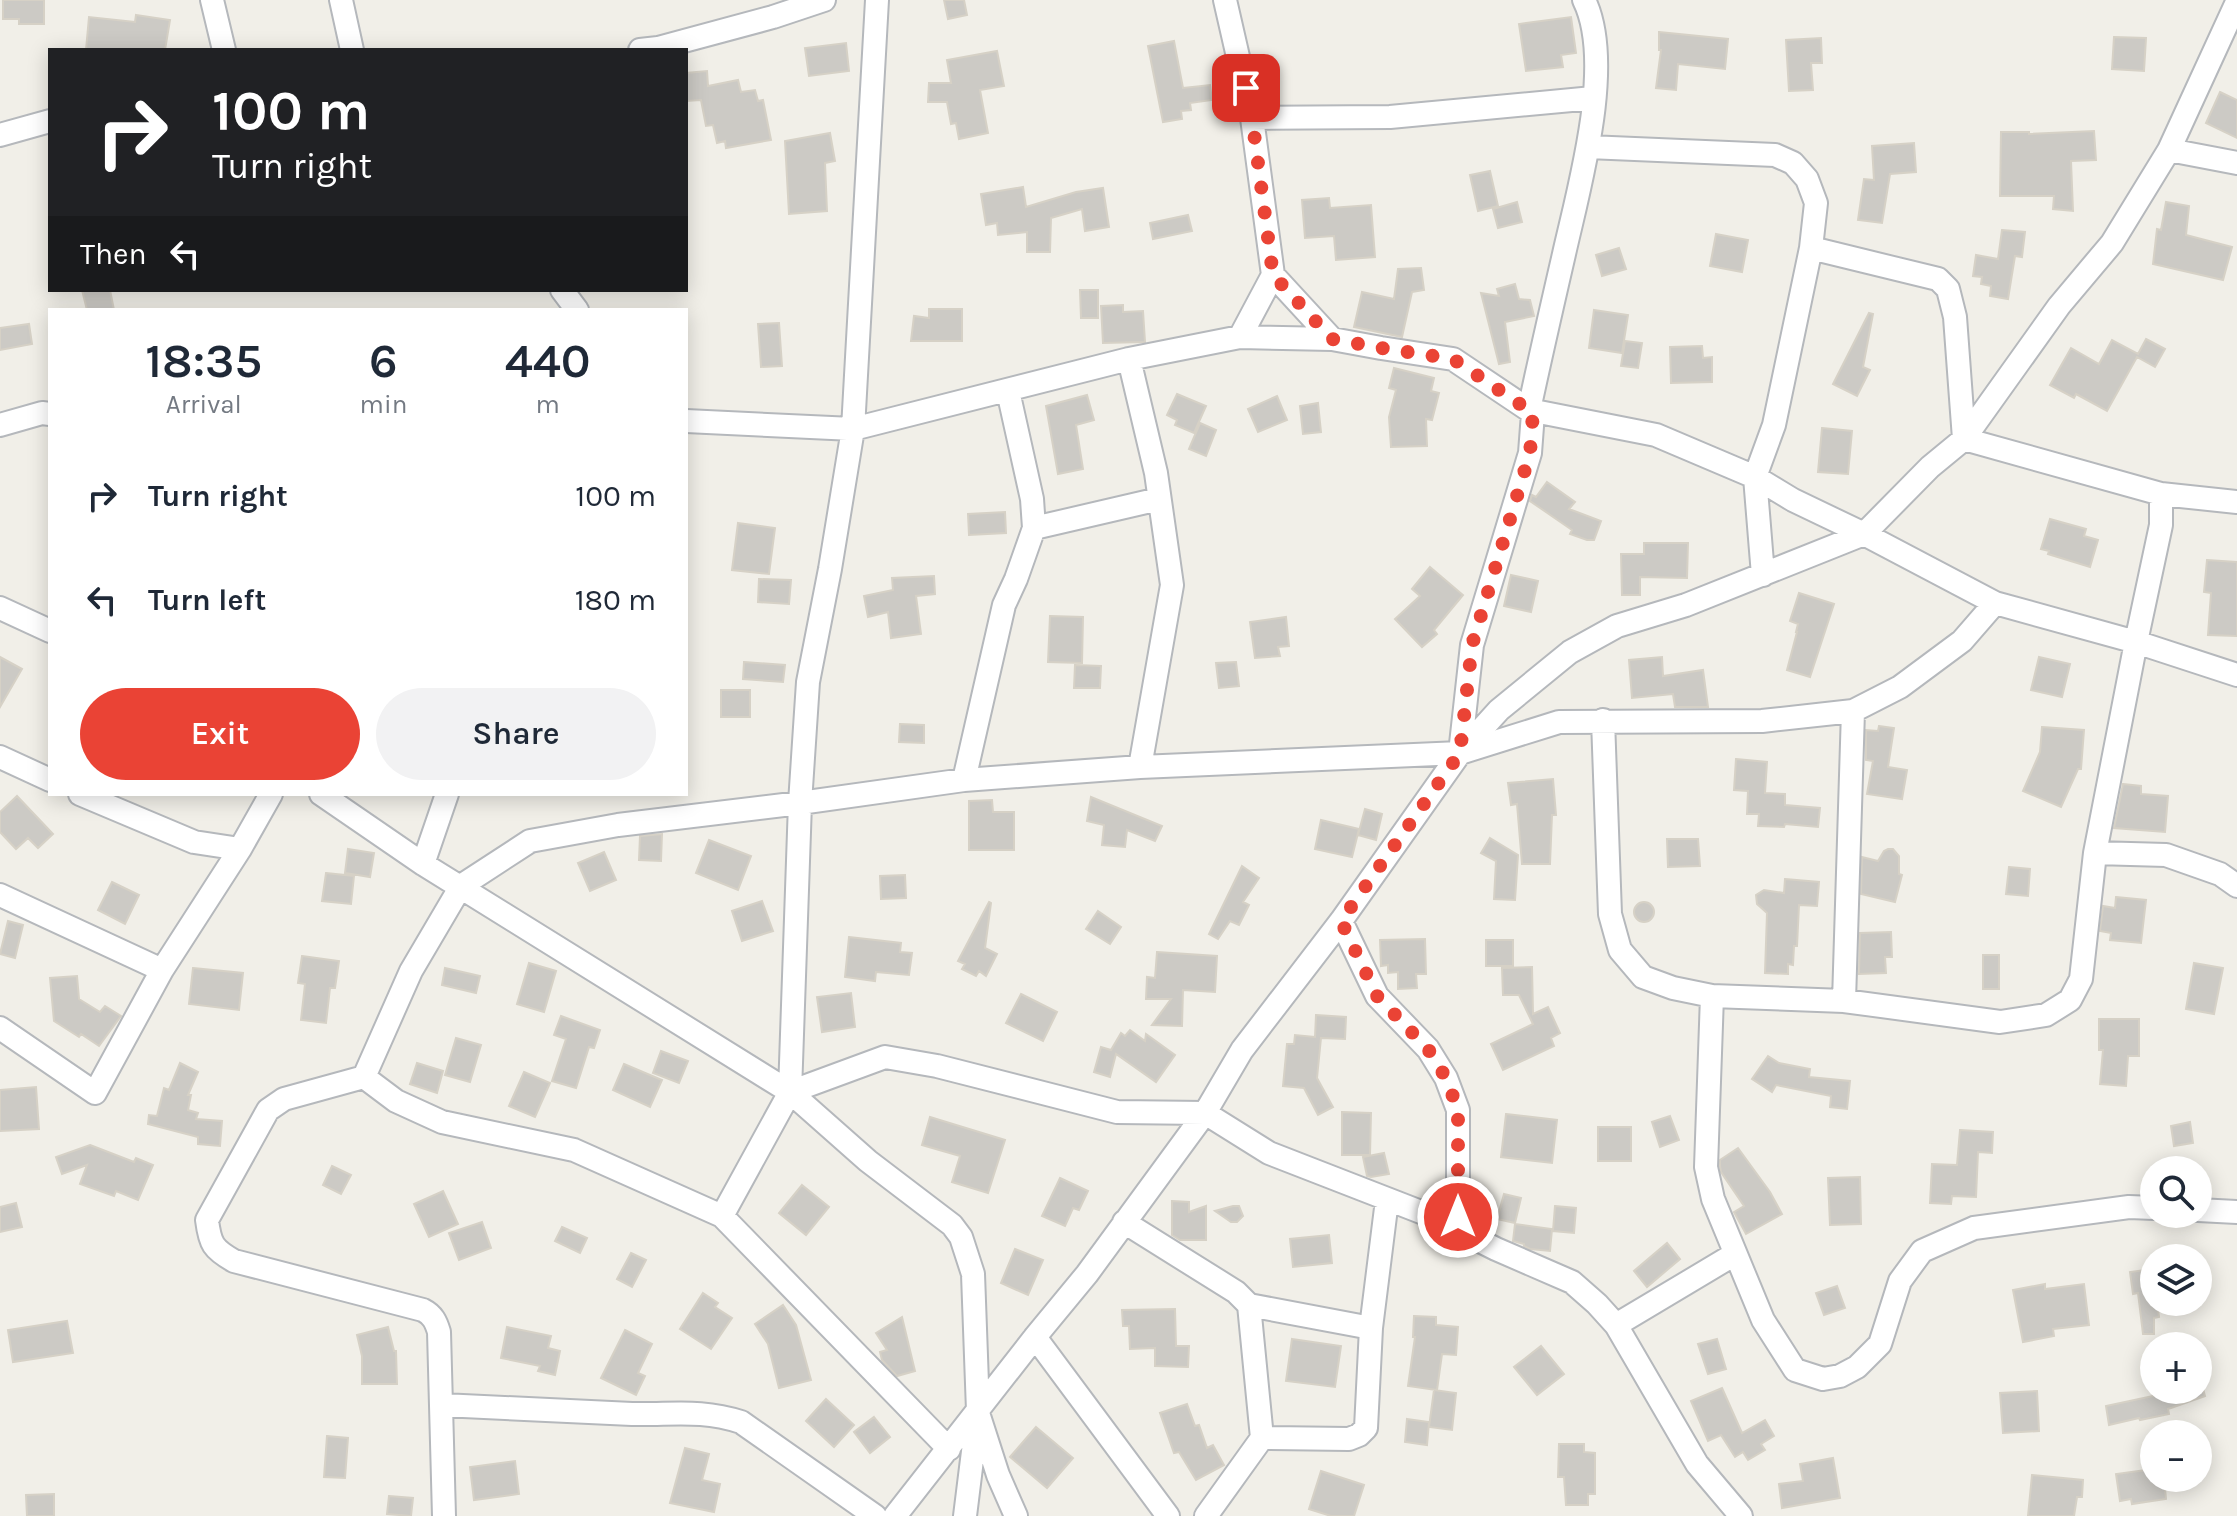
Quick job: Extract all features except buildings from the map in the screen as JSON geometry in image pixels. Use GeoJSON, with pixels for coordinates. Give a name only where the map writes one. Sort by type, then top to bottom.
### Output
{"type":"FeatureCollection","features":[{"type":"Feature","properties":{"kind":"street"},"geometry":{"type":"LineString","coordinates":[[212,0],[224,48]]}},
{"type":"Feature","properties":{"kind":"street"},"geometry":{"type":"LineString","coordinates":[[341,0],[352,48]]}},
{"type":"Feature","properties":{"kind":"street"},"geometry":{"type":"LineString","coordinates":[[658,48],[824,0]]}},
{"type":"Feature","properties":{"kind":"street"},"geometry":{"type":"LineString","coordinates":[[722,1216],[790,1092],[800,803],[808,682],[853,429],[877,0]]}},
{"type":"Feature","properties":{"kind":"street"},"geometry":{"type":"LineString","coordinates":[[1225,0],[1252,118],[1273,275],[1332,339]]}},
{"type":"Feature","properties":{"kind":"street"},"geometry":{"type":"LineString","coordinates":[[1529,410],[1588,147],[1596,76],[1596,41],[1584,0]]}},
{"type":"Feature","properties":{"kind":"street"},"geometry":{"type":"LineString","coordinates":[[895,1516],[1087,1274],[1205,1113],[1242,1050],[1341,921],[1460,753],[1506,704],[1570,652],[1617,626],[1686,605],[1864,534],[1930,467],[1964,439],[2059,306],[2112,243],[2169,150],[2237,2]]}},
{"type":"Feature","properties":{"kind":"street"},"geometry":{"type":"LineString","coordinates":[[1252,118],[1390,117],[1593,98]]}},
{"type":"Feature","properties":{"kind":"street"},"geometry":{"type":"LineString","coordinates":[[0,135],[48,122]]}},
{"type":"Feature","properties":{"kind":"street"},"geometry":{"type":"LineString","coordinates":[[1588,147],[1775,155],[1793,163],[1807,179],[1816,203],[1811,248],[1774,425],[1755,477],[1763,575]]}},
{"type":"Feature","properties":{"kind":"street"},"geometry":{"type":"LineString","coordinates":[[2169,150],[2237,163]]}},
{"type":"Feature","properties":{"kind":"street"},"geometry":{"type":"LineString","coordinates":[[1811,248],[1938,279],[1948,289],[1955,317],[1964,439]]}},
{"type":"Feature","properties":{"kind":"street"},"geometry":{"type":"LineString","coordinates":[[1240,337],[1273,275]]}},
{"type":"Feature","properties":{"kind":"street"},"geometry":{"type":"LineString","coordinates":[[688,421],[853,429],[1129,359],[1240,337],[1332,339],[1453,359],[1533,413],[1530,453],[1472,645],[1460,753]]}},
{"type":"Feature","properties":{"kind":"street"},"geometry":{"type":"LineString","coordinates":[[1129,359],[1156,473],[1172,585],[1140,767]]}},
{"type":"Feature","properties":{"kind":"street"},"geometry":{"type":"LineString","coordinates":[[964,780],[1004,605],[1034,528],[1032,499],[1008,391]]}},
{"type":"Feature","properties":{"kind":"street"},"geometry":{"type":"LineString","coordinates":[[1529,410],[1656,435],[1755,477],[1793,500],[1995,603],[2136,642],[2237,675]]}},
{"type":"Feature","properties":{"kind":"street"},"geometry":{"type":"LineString","coordinates":[[0,425],[48,414]]}},
{"type":"Feature","properties":{"kind":"street"},"geometry":{"type":"LineString","coordinates":[[1964,439],[2161,494],[2237,502]]}},
{"type":"Feature","properties":{"kind":"street"},"geometry":{"type":"LineString","coordinates":[[1603,720],[1610,914],[1620,950],[1643,977],[1673,988],[1712,996],[1844,1001],[2000,1022],[2046,1015],[2070,1000],[2081,979],[2095,853],[2161,525],[2161,494]]}},
{"type":"Feature","properties":{"kind":"street"},"geometry":{"type":"LineString","coordinates":[[1034,528],[1159,499]]}},
{"type":"Feature","properties":{"kind":"street"},"geometry":{"type":"LineString","coordinates":[[364,1077],[411,971],[461,886],[530,841],[618,825],[964,780],[1140,767],[1460,753],[1559,722],[1762,721],[1853,711],[1900,687],[1962,641],[1995,603]]}},
{"type":"Feature","properties":{"kind":"street"},"geometry":{"type":"LineString","coordinates":[[0,608],[48,630]]}},
{"type":"Feature","properties":{"kind":"street"},"geometry":{"type":"LineString","coordinates":[[1844,1001],[1853,711]]}},
{"type":"Feature","properties":{"kind":"street"},"geometry":{"type":"LineString","coordinates":[[0,757],[48,779]]}},
{"type":"Feature","properties":{"kind":"street"},"geometry":{"type":"LineString","coordinates":[[85,796],[194,842],[240,849]]}},
{"type":"Feature","properties":{"kind":"street"},"geometry":{"type":"LineString","coordinates":[[0,1028],[95,1093],[162,970],[240,849],[270,796]]}},
{"type":"Feature","properties":{"kind":"street"},"geometry":{"type":"LineString","coordinates":[[324,796],[423,864],[790,1092],[868,1161],[952,1225],[961,1237],[973,1274],[978,1411],[965,1516]]}},
{"type":"Feature","properties":{"kind":"street"},"geometry":{"type":"LineString","coordinates":[[423,864],[446,796]]}},
{"type":"Feature","properties":{"kind":"street"},"geometry":{"type":"LineString","coordinates":[[2095,853],[2166,855],[2220,874],[2237,886]]}},
{"type":"Feature","properties":{"kind":"street"},"geometry":{"type":"LineString","coordinates":[[0,895],[162,970]]}},
{"type":"Feature","properties":{"kind":"street"},"geometry":{"type":"LineString","coordinates":[[1341,921],[1377,996],[1428,1049],[1458,1110],[1458,1230]]}},
{"type":"Feature","properties":{"kind":"street"},"geometry":{"type":"LineString","coordinates":[[1712,996],[1706,1167],[1713,1199],[1763,1320],[1795,1370],[1823,1379],[1840,1376],[1857,1367],[1880,1344],[1900,1281],[1922,1251],[1974,1228],[2140,1207]]}},
{"type":"Feature","properties":{"kind":"street"},"geometry":{"type":"LineString","coordinates":[[790,1092],[885,1057],[953,1070],[1117,1112],[1205,1113],[1269,1153],[1426,1214],[1572,1282],[1616,1325],[1697,1464],[1741,1516]]}},
{"type":"Feature","properties":{"kind":"street"},"geometry":{"type":"LineString","coordinates":[[364,1077],[396,1101],[442,1122],[574,1150],[722,1216],[949,1449]]}},
{"type":"Feature","properties":{"kind":"street"},"geometry":{"type":"LineString","coordinates":[[364,1077],[284,1099],[268,1110],[207,1220],[209,1239],[218,1252],[234,1261],[430,1314],[439,1332],[444,1516]]}},
{"type":"Feature","properties":{"kind":"street"},"geometry":{"type":"LineString","coordinates":[[1262,1438],[1349,1439],[1366,1428],[1371,1328],[1387,1200]]}},
{"type":"Feature","properties":{"kind":"street"},"geometry":{"type":"LineString","coordinates":[[2212,1211],[2237,1212]]}},
{"type":"Feature","properties":{"kind":"street"},"geometry":{"type":"LineString","coordinates":[[1124,1222],[1236,1292],[1249,1305],[1371,1328]]}},
{"type":"Feature","properties":{"kind":"street"},"geometry":{"type":"LineString","coordinates":[[1616,1325],[1735,1254]]}},
{"type":"Feature","properties":{"kind":"street"},"geometry":{"type":"LineString","coordinates":[[1206,1516],[1262,1438],[1249,1305]]}},
{"type":"Feature","properties":{"kind":"street"},"geometry":{"type":"LineString","coordinates":[[1035,1337],[1168,1516]]}},
{"type":"Feature","properties":{"kind":"street"},"geometry":{"type":"LineString","coordinates":[[442,1405],[719,1415],[741,1422],[875,1516]]}},
{"type":"Feature","properties":{"kind":"street"},"geometry":{"type":"LineString","coordinates":[[978,1411],[998,1475],[1016,1516]]}},
{"type":"Feature","properties":{"kind":"route"},"geometry":{"type":"LineString","coordinates":[[1246,88],[1273,275],[1332,339],[1453,359],[1533,413],[1530,453],[1472,645],[1460,753],[1341,921],[1377,996],[1428,1049],[1446,1078],[1458,1110],[1458,1217]]}}]}
